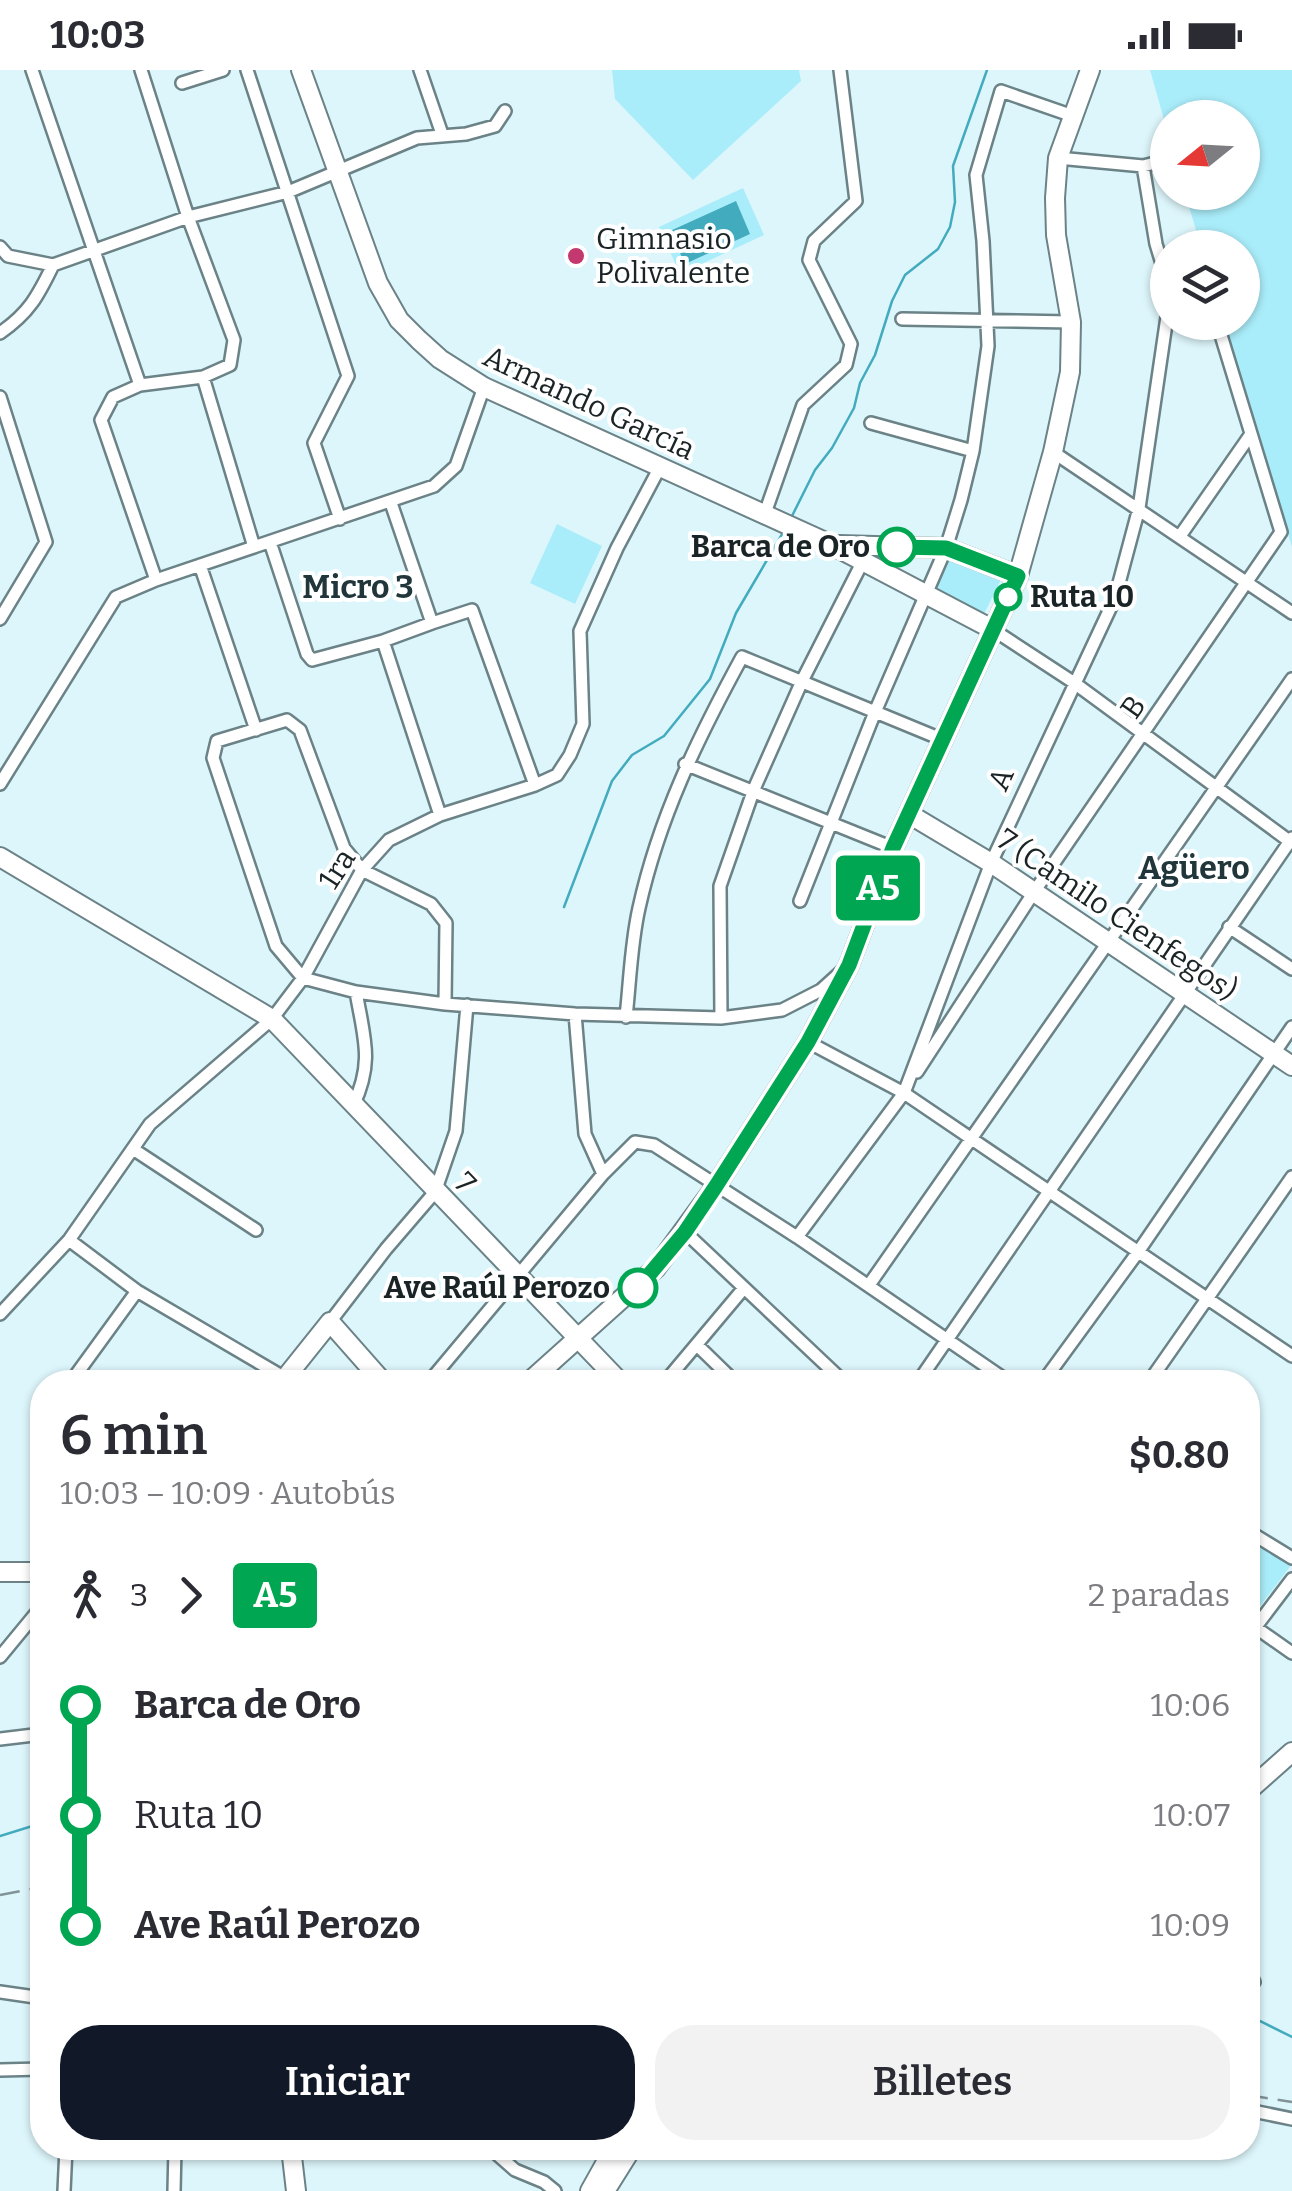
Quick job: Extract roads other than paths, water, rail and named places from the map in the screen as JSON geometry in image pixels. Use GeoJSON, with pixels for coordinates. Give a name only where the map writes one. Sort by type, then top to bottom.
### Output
{"type":"FeatureCollection","features":[{"type":"Feature","properties":{"kind":"main road","name":"Armando García"},"geometry":{"type":"LineString","coordinates":[[301,70],[378,283],[399,320],[440,359],[484,388],[832,544]]}},
{"type":"Feature","properties":{"kind":"main road"},"geometry":{"type":"LineString","coordinates":[[544,1370],[638,1288],[685,1232],[808,1042],[849,965],[893,848],[1018,576],[1053,452],[1070,372],[1072,322],[1056,236],[1058,158],[1090,70]]}},
{"type":"Feature","properties":{"kind":"main road"},"geometry":{"type":"LineString","coordinates":[[832,544],[946,548],[1018,576]]}},
{"type":"Feature","properties":{"kind":"main road"},"geometry":{"type":"LineString","coordinates":[[832,544],[992,629]]}},
{"type":"Feature","properties":{"kind":"main road","name":"7 (Camilo Cienfegos)"},"geometry":{"type":"LineString","coordinates":[[909,814],[991,862],[1292,1066]]}},
{"type":"Feature","properties":{"kind":"main road","name":"7"},"geometry":{"type":"LineString","coordinates":[[0,857],[272,1020],[608,1370]]}},
{"type":"Feature","properties":{"kind":"main road"},"geometry":{"type":"LineString","coordinates":[[292,1370],[330,1322],[373,1370]]}},
{"type":"Feature","properties":{"kind":"main road"},"geometry":{"type":"LineString","coordinates":[[0,1572],[30,1572]]}},
{"type":"Feature","properties":{"kind":"main road"},"geometry":{"type":"LineString","coordinates":[[1260,1780],[1292,1752]]}},
{"type":"Feature","properties":{"kind":"main road"},"geometry":{"type":"LineString","coordinates":[[292,2160],[296,2191]]}},
{"type":"Feature","properties":{"kind":"main road"},"geometry":{"type":"LineString","coordinates":[[590,2191],[607,2160]]}},
{"type":"Feature","properties":{"kind":"main road"},"geometry":{"type":"LineString","coordinates":[[605,2191],[624,2160]]}},
{"type":"Feature","properties":{"kind":"street"},"geometry":{"type":"LineString","coordinates":[[32,70],[140,385]]}},
{"type":"Feature","properties":{"kind":"street"},"geometry":{"type":"LineString","coordinates":[[140,70],[188,217],[234,340],[230,364],[203,376],[140,385],[113,397],[101,420],[156,580]]}},
{"type":"Feature","properties":{"kind":"street"},"geometry":{"type":"LineString","coordinates":[[182,84],[223,70]]}},
{"type":"Feature","properties":{"kind":"street"},"geometry":{"type":"LineString","coordinates":[[247,70],[348,376],[314,442],[340,519]]}},
{"type":"Feature","properties":{"kind":"street"},"geometry":{"type":"LineString","coordinates":[[420,70],[442,134]]}},
{"type":"Feature","properties":{"kind":"street"},"geometry":{"type":"LineString","coordinates":[[778,521],[803,405],[846,365],[851,344],[809,260],[814,241],[856,201],[840,70]]}},
{"type":"Feature","properties":{"kind":"street"},"geometry":{"type":"LineString","coordinates":[[800,901],[946,548],[972,451],[988,346],[976,175],[1001,91],[1073,116]]}},
{"type":"Feature","properties":{"kind":"street"},"geometry":{"type":"LineString","coordinates":[[0,247],[8,256],[52,265],[188,217],[288,192],[417,138],[466,134],[495,126],[504,112]]}},
{"type":"Feature","properties":{"kind":"street"},"geometry":{"type":"LineString","coordinates":[[1058,158],[1150,164]]}},
{"type":"Feature","properties":{"kind":"street"},"geometry":{"type":"LineString","coordinates":[[1143,166],[1154,230]]}},
{"type":"Feature","properties":{"kind":"street"},"geometry":{"type":"LineString","coordinates":[[0,333],[22,318],[52,265]]}},
{"type":"Feature","properties":{"kind":"street"},"geometry":{"type":"LineString","coordinates":[[902,319],[1072,322]]}},
{"type":"Feature","properties":{"kind":"street","name":"A"},"geometry":{"type":"LineString","coordinates":[[797,1237],[904,1092],[991,862],[1115,598],[1139,508],[1164,340]]}},
{"type":"Feature","properties":{"kind":"street","name":"B"},"geometry":{"type":"LineString","coordinates":[[904,1092],[1034,892],[1281,532],[1222,340]]}},
{"type":"Feature","properties":{"kind":"street"},"geometry":{"type":"LineString","coordinates":[[203,376],[254,547]]}},
{"type":"Feature","properties":{"kind":"street"},"geometry":{"type":"LineString","coordinates":[[2,777],[116,597],[434,486],[456,466],[484,388]]}},
{"type":"Feature","properties":{"kind":"street"},"geometry":{"type":"LineString","coordinates":[[0,397],[46,542],[0,619]]}},
{"type":"Feature","properties":{"kind":"street"},"geometry":{"type":"LineString","coordinates":[[870,422],[972,451]]}},
{"type":"Feature","properties":{"kind":"street"},"geometry":{"type":"LineString","coordinates":[[1180,536],[1251,434]]}},
{"type":"Feature","properties":{"kind":"street"},"geometry":{"type":"LineString","coordinates":[[1053,452],[1292,614]]}},
{"type":"Feature","properties":{"kind":"street","name":"1ra"},"geometry":{"type":"LineString","coordinates":[[0,1314],[69,1240],[150,1124],[272,1020],[303,978],[362,870],[388,840],[440,814],[534,786],[557,775],[583,724],[580,631],[617,548],[660,467]]}},
{"type":"Feature","properties":{"kind":"street"},"geometry":{"type":"LineString","coordinates":[[391,503],[432,623]]}},
{"type":"Feature","properties":{"kind":"street"},"geometry":{"type":"LineString","coordinates":[[270,542],[312,660],[383,641],[472,610],[534,786]]}},
{"type":"Feature","properties":{"kind":"street"},"geometry":{"type":"LineString","coordinates":[[721,1018],[720,886],[754,790],[802,681],[863,561]]}},
{"type":"Feature","properties":{"kind":"street"},"geometry":{"type":"LineString","coordinates":[[200,565],[256,730]]}},
{"type":"Feature","properties":{"kind":"street"},"geometry":{"type":"LineString","coordinates":[[926,1370],[1291,841],[1073,682],[992,629]]}},
{"type":"Feature","properties":{"kind":"street"},"geometry":{"type":"LineString","coordinates":[[383,641],[440,814]]}},
{"type":"Feature","properties":{"kind":"street"},"geometry":{"type":"LineString","coordinates":[[626,1017],[638,911],[667,809],[742,657],[942,739]]}},
{"type":"Feature","properties":{"kind":"street"},"geometry":{"type":"LineString","coordinates":[[869,1285],[1292,678]]}},
{"type":"Feature","properties":{"kind":"street"},"geometry":{"type":"LineString","coordinates":[[445,1004],[446,924],[431,904],[362,870],[344,848],[300,730],[287,720],[217,742],[214,758],[276,946],[303,978],[356,992],[445,1004],[626,1017],[721,1018],[782,1010],[820,990],[849,965]]}},
{"type":"Feature","properties":{"kind":"street"},"geometry":{"type":"LineString","coordinates":[[686,764],[893,848]]}},
{"type":"Feature","properties":{"kind":"street"},"geometry":{"type":"LineString","coordinates":[[1229,927],[1292,969]]}},
{"type":"Feature","properties":{"kind":"street"},"geometry":{"type":"LineString","coordinates":[[354,1106],[366,1081],[368,1061],[356,992]]}},
{"type":"Feature","properties":{"kind":"street"},"geometry":{"type":"LineString","coordinates":[[330,1322],[436,1192],[456,1130],[468,1006]]}},
{"type":"Feature","properties":{"kind":"street"},"geometry":{"type":"LineString","coordinates":[[574,1014],[585,1134],[603,1174]]}},
{"type":"Feature","properties":{"kind":"street"},"geometry":{"type":"LineString","coordinates":[[1052,1370],[1292,1027]]}},
{"type":"Feature","properties":{"kind":"street"},"geometry":{"type":"LineString","coordinates":[[808,1042],[904,1092],[1292,1356]]}},
{"type":"Feature","properties":{"kind":"street"},"geometry":{"type":"LineString","coordinates":[[439,1370],[603,1174],[635,1142],[654,1145],[869,1285],[991,1370]]}},
{"type":"Feature","properties":{"kind":"street"},"geometry":{"type":"LineString","coordinates":[[133,1149],[256,1230]]}},
{"type":"Feature","properties":{"kind":"street"},"geometry":{"type":"LineString","coordinates":[[1157,1370],[1292,1177]]}},
{"type":"Feature","properties":{"kind":"street"},"geometry":{"type":"LineString","coordinates":[[685,1232],[831,1370]]}},
{"type":"Feature","properties":{"kind":"street"},"geometry":{"type":"LineString","coordinates":[[69,1240],[137,1291],[267,1370]]}},
{"type":"Feature","properties":{"kind":"street"},"geometry":{"type":"LineString","coordinates":[[676,1370],[744,1288]]}},
{"type":"Feature","properties":{"kind":"street"},"geometry":{"type":"LineString","coordinates":[[80,1370],[137,1291]]}},
{"type":"Feature","properties":{"kind":"street"},"geometry":{"type":"LineString","coordinates":[[698,1346],[723,1370]]}},
{"type":"Feature","properties":{"kind":"street"},"geometry":{"type":"LineString","coordinates":[[1260,1538],[1292,1558]]}},
{"type":"Feature","properties":{"kind":"street"},"geometry":{"type":"LineString","coordinates":[[1260,1620],[1292,1579]]}},
{"type":"Feature","properties":{"kind":"street"},"geometry":{"type":"LineString","coordinates":[[0,1657],[30,1621]]}},
{"type":"Feature","properties":{"kind":"street"},"geometry":{"type":"LineString","coordinates":[[1260,1637],[1292,1653]]}},
{"type":"Feature","properties":{"kind":"street"},"geometry":{"type":"LineString","coordinates":[[0,1740],[30,1736]]}},
{"type":"Feature","properties":{"kind":"street"},"geometry":{"type":"LineString","coordinates":[[0,1992],[30,1996]]}},
{"type":"Feature","properties":{"kind":"street"},"geometry":{"type":"LineString","coordinates":[[0,2070],[30,2070]]}},
{"type":"Feature","properties":{"kind":"street"},"geometry":{"type":"LineString","coordinates":[[1260,2113],[1292,2120]]}},
{"type":"Feature","properties":{"kind":"street"},"geometry":{"type":"LineString","coordinates":[[64,2191],[65,2160]]}},
{"type":"Feature","properties":{"kind":"street"},"geometry":{"type":"LineString","coordinates":[[174,2191],[175,2160]]}},
{"type":"Feature","properties":{"kind":"street"},"geometry":{"type":"LineString","coordinates":[[503,2160],[555,2191]]}},
{"type":"Feature","properties":{"kind":"waterway"},"geometry":{"type":"LineString","coordinates":[[790,520],[815,470],[854,408],[860,383],[875,355],[892,301],[905,275],[938,249],[950,227],[955,202],[953,166],[987,70]]}},
{"type":"Feature","properties":{"kind":"waterway"},"geometry":{"type":"LineString","coordinates":[[564,907],[612,781],[632,755],[664,736],[710,679],[736,613],[784,531]]}},
{"type":"Feature","properties":{"kind":"waterway"},"geometry":{"type":"LineString","coordinates":[[0,1836],[30,1827]]}},
{"type":"Feature","properties":{"kind":"waterway"},"geometry":{"type":"LineString","coordinates":[[1260,2021],[1292,2037]]}},
{"type":"Feature","properties":{"kind":"railway"},"geometry":{"type":"LineString","coordinates":[[0,1895],[30,1889]]}},
{"type":"Feature","properties":{"kind":"railway"},"geometry":{"type":"LineString","coordinates":[[1260,2097],[1292,2102]]}},
{"type":"Feature","properties":{"kind":"place","name":"Gimnasio Polivalente"},"geometry":{"type":"Point","coordinates":[576,256]}},
{"type":"Feature","properties":{"kind":"place","name":"Barca de Oro"},"geometry":{"type":"Point","coordinates":[897,547]}},
{"type":"Feature","properties":{"kind":"place","name":"Ruta 10"},"geometry":{"type":"Point","coordinates":[1008,597]}},
{"type":"Feature","properties":{"kind":"place","name":"Ave Raúl Perozo"},"geometry":{"type":"Point","coordinates":[638,1288]}},
{"type":"Feature","properties":{"kind":"district","name":"Micro 3"},"geometry":{"type":"Point","coordinates":[358,587]}},
{"type":"Feature","properties":{"kind":"district","name":"Agüero"},"geometry":{"type":"Point","coordinates":[1194,868]}}]}
